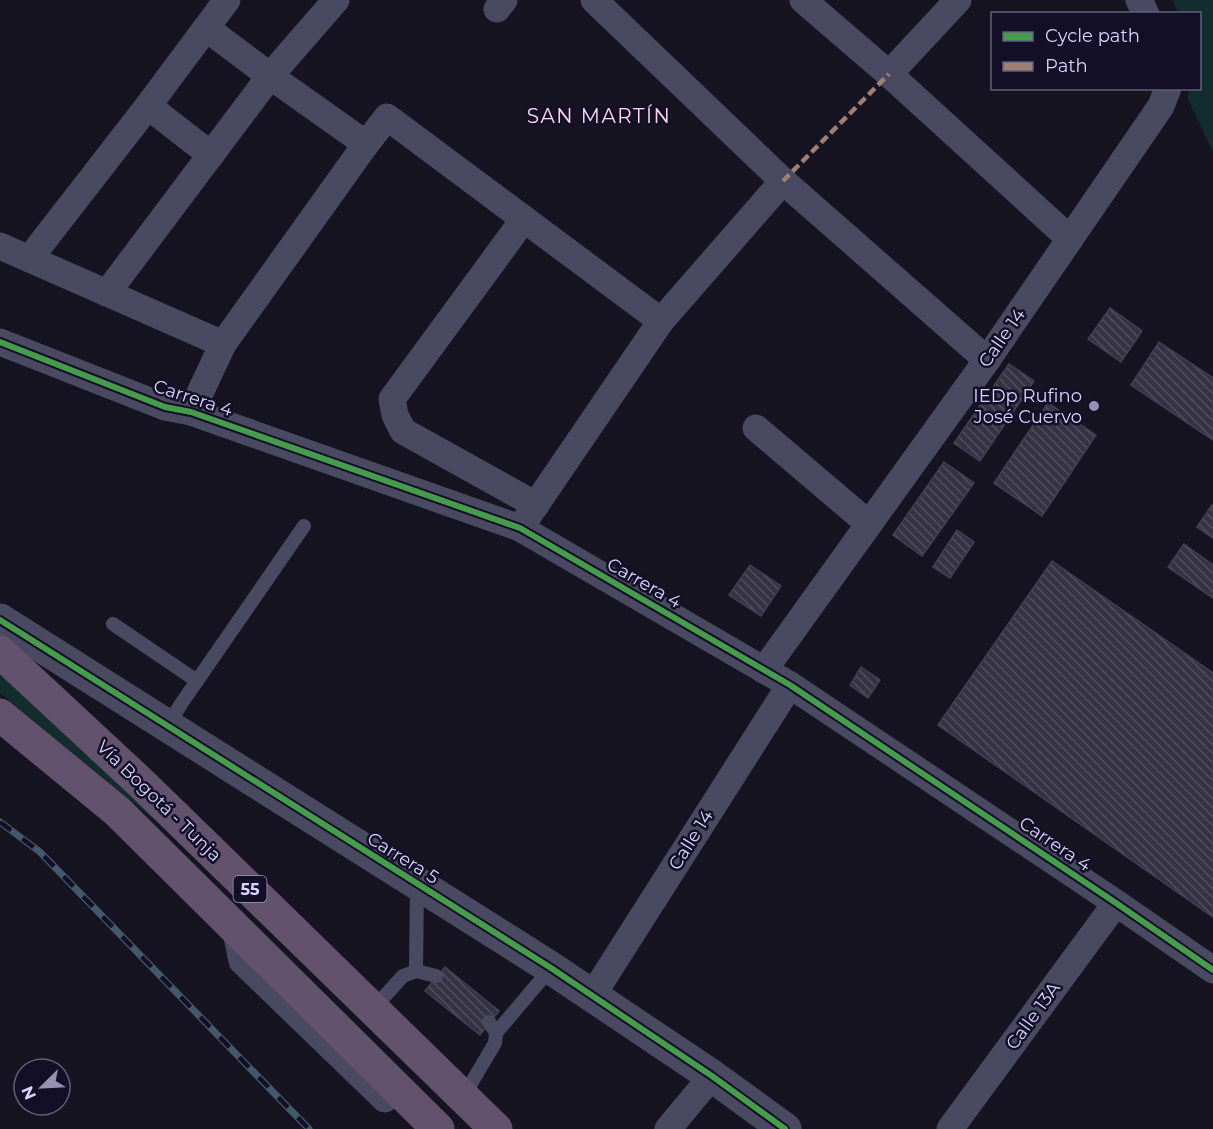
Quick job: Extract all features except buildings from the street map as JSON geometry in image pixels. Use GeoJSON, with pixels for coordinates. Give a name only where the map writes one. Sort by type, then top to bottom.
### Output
{"type":"FeatureCollection","features":[{"type":"Feature","properties":{"kind":"highway","name":"Vía Bogotá - Tunja"},"geometry":{"type":"LineString","coordinates":[[0,652],[142,784],[496,1129]]}},
{"type":"Feature","properties":{"kind":"highway","name":"Vía Bogotá - Tunja"},"geometry":{"type":"LineString","coordinates":[[0,715],[117,811],[438,1129]]}},
{"type":"Feature","properties":{"kind":"street"},"geometry":{"type":"LineString","coordinates":[[30,258],[227,0]]}},
{"type":"Feature","properties":{"kind":"street"},"geometry":{"type":"LineString","coordinates":[[107,293],[270,76],[336,0]]}},
{"type":"Feature","properties":{"kind":"street"},"geometry":{"type":"LineString","coordinates":[[594,0],[783,182],[987,360]]}},
{"type":"Feature","properties":{"kind":"street"},"geometry":{"type":"LineString","coordinates":[[803,0],[889,74],[1070,239]]}},
{"type":"Feature","properties":{"kind":"street"},"geometry":{"type":"LineString","coordinates":[[889,74],[958,0]]}},
{"type":"Feature","properties":{"kind":"street"},"geometry":{"type":"LineString","coordinates":[[206,28],[366,144]]}},
{"type":"Feature","properties":{"kind":"street","name":"Calle 14"},"geometry":{"type":"LineString","coordinates":[[764,670],[987,360],[1161,106],[1167,90]]}},
{"type":"Feature","properties":{"kind":"street"},"geometry":{"type":"LineString","coordinates":[[148,106],[211,155]]}},
{"type":"Feature","properties":{"kind":"street"},"geometry":{"type":"LineString","coordinates":[[191,412],[223,344],[387,117],[661,321]]}},
{"type":"Feature","properties":{"kind":"street"},"geometry":{"type":"LineString","coordinates":[[520,528],[661,321],[783,182]]}},
{"type":"Feature","properties":{"kind":"street"},"geometry":{"type":"LineString","coordinates":[[524,219],[392,399],[395,415],[403,430],[536,505]]}},
{"type":"Feature","properties":{"kind":"street"},"geometry":{"type":"LineString","coordinates":[[0,246],[223,344]]}},
{"type":"Feature","properties":{"kind":"street","name":"Carrera 4"},"geometry":{"type":"LineString","coordinates":[[0,342],[165,407],[191,412],[520,528],[790,685],[1213,970]]}},
{"type":"Feature","properties":{"kind":"street"},"geometry":{"type":"LineString","coordinates":[[756,428],[869,524]]}},
{"type":"Feature","properties":{"kind":"street","name":"Carrera 5"},"geometry":{"type":"LineString","coordinates":[[0,620],[551,968],[712,1076],[785,1129]]}},
{"type":"Feature","properties":{"kind":"street","name":"Calle 14"},"geometry":{"type":"LineString","coordinates":[[592,996],[790,685]]}},
{"type":"Feature","properties":{"kind":"street","name":"Calle 13A"},"geometry":{"type":"LineString","coordinates":[[950,1129],[1116,903]]}},
{"type":"Feature","properties":{"kind":"street"},"geometry":{"type":"LineString","coordinates":[[235,927],[242,961],[416,1129]]}},
{"type":"Feature","properties":{"kind":"street"},"geometry":{"type":"LineString","coordinates":[[668,1129],[712,1076]]}},
{"type":"Feature","properties":{"kind":"lane"},"geometry":{"type":"LineString","coordinates":[[168,725],[304,526]]}},
{"type":"Feature","properties":{"kind":"lane"},"geometry":{"type":"LineString","coordinates":[[113,624],[198,681]]}},
{"type":"Feature","properties":{"kind":"lane"},"geometry":{"type":"LineString","coordinates":[[416,971],[417,884]]}},
{"type":"Feature","properties":{"kind":"lane"},"geometry":{"type":"LineString","coordinates":[[463,1097],[495,1043],[493,1028],[551,968]]}},
{"type":"Feature","properties":{"kind":"lane"},"geometry":{"type":"LineString","coordinates":[[373,1009],[403,976],[416,971],[436,976]]}},
{"type":"Feature","properties":{"kind":"green space"},"geometry":{"type":"Polygon","coordinates":[[[1172,0],[1213,0],[1213,152],[1187,97],[1190,90],[1201,90],[1201,12],[1178,12],[1172,0]]]}},
{"type":"Feature","properties":{"kind":"green space"},"geometry":{"type":"Polygon","coordinates":[[[0,671],[73,736],[157,822],[0,693],[0,671]]]}},
{"type":"Feature","properties":{"kind":"railway"},"geometry":{"type":"LineString","coordinates":[[0,822],[40,852],[309,1129]]}},
{"type":"Feature","properties":{"kind":"marked path"},"geometry":{"type":"LineString","coordinates":[[783,181],[889,74]]}},
{"type":"Feature","properties":{"kind":"cycle path"},"geometry":{"type":"LineString","coordinates":[[0,342],[165,407],[191,412],[520,528],[790,685],[1213,970]]}},
{"type":"Feature","properties":{"kind":"cycle path"},"geometry":{"type":"LineString","coordinates":[[0,620],[551,968],[712,1076],[785,1129]]}},
{"type":"Feature","properties":{"kind":"place","name":"IEDp Rufino José Cuervo"},"geometry":{"type":"Point","coordinates":[1094,406]}},
{"type":"Feature","properties":{"kind":"district","name":"SAN MARTÍN"},"geometry":{"type":"Point","coordinates":[599,116]}}]}
